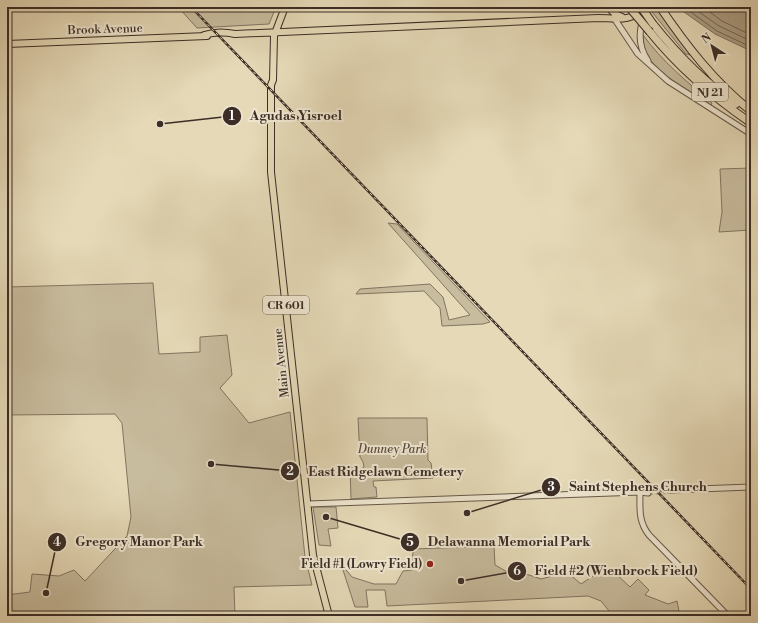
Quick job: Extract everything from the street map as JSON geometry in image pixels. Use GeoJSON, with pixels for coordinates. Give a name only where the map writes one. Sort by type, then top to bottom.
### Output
{"type":"FeatureCollection","features":[{"type":"Feature","properties":{"kind":"highway"},"geometry":{"type":"LineString","coordinates":[[629,7],[650,32]]}},
{"type":"Feature","properties":{"kind":"highway","name":"NJ 21"},"geometry":{"type":"LineString","coordinates":[[633,7],[650,32],[672,58],[719,100],[751,123]]}},
{"type":"Feature","properties":{"kind":"highway","name":"NJ 21"},"geometry":{"type":"LineString","coordinates":[[643,7],[653,24],[694,70],[723,94],[751,114]]}},
{"type":"Feature","properties":{"kind":"highway"},"geometry":{"type":"LineString","coordinates":[[660,7],[709,72],[751,111]]}},
{"type":"Feature","properties":{"kind":"main road","name":"Main Avenue"},"geometry":{"type":"LineString","coordinates":[[285,7],[275,32],[273,80],[274,101],[272,106],[270,158],[313,556],[329,616]]}},
{"type":"Feature","properties":{"kind":"main road"},"geometry":{"type":"LineString","coordinates":[[598,18],[605,14],[608,7]]}},
{"type":"Feature","properties":{"kind":"main road"},"geometry":{"type":"LineString","coordinates":[[608,7],[619,16],[627,18],[635,16],[643,7]]}},
{"type":"Feature","properties":{"kind":"main road"},"geometry":{"type":"LineString","coordinates":[[608,7],[614,18]]}},
{"type":"Feature","properties":{"kind":"main road","name":"Brook Avenue"},"geometry":{"type":"LineString","coordinates":[[7,44],[204,35],[210,33],[228,32],[235,34],[627,18]]}},
{"type":"Feature","properties":{"kind":"street"},"geometry":{"type":"LineString","coordinates":[[643,7],[639,39],[643,53],[656,71]]}},
{"type":"Feature","properties":{"kind":"street"},"geometry":{"type":"LineString","coordinates":[[614,18],[638,54],[656,71],[682,91],[751,134]]}},
{"type":"Feature","properties":{"kind":"street"},"geometry":{"type":"LineString","coordinates":[[667,491],[751,487]]}},
{"type":"Feature","properties":{"kind":"street"},"geometry":{"type":"LineString","coordinates":[[308,504],[645,492],[640,514],[644,528],[649,535],[728,616]]}},
{"type":"Feature","properties":{"kind":"green space"},"geometry":{"type":"Polygon","coordinates":[[[178,7],[276,7],[269,24],[197,28],[178,7]]]}},
{"type":"Feature","properties":{"kind":"green space"},"geometry":{"type":"Polygon","coordinates":[[[648,7],[657,7],[691,55],[686,54],[648,7]]]}},
{"type":"Feature","properties":{"kind":"green space"},"geometry":{"type":"Polygon","coordinates":[[[643,35],[667,63],[712,103],[711,106],[673,81],[654,65],[647,56],[643,47],[643,35]]]}},
{"type":"Feature","properties":{"kind":"green space"},"geometry":{"type":"Polygon","coordinates":[[[751,168],[751,230],[719,232],[722,212],[720,169],[751,168]]]}},
{"type":"Feature","properties":{"kind":"green space"},"geometry":{"type":"Polygon","coordinates":[[[388,223],[397,224],[490,322],[483,324],[442,326],[440,308],[424,291],[356,294],[360,289],[430,284],[443,297],[449,320],[470,315],[388,223]]]}},
{"type":"Feature","properties":{"kind":"green space"},"geometry":{"type":"Polygon","coordinates":[[[153,283],[159,354],[200,352],[200,337],[227,335],[232,375],[220,388],[249,423],[290,412],[305,557],[312,585],[234,587],[235,616],[7,616],[7,595],[30,592],[32,574],[59,576],[74,570],[85,581],[127,536],[131,517],[122,423],[115,414],[7,415],[7,287],[153,283]]]}},
{"type":"Feature","properties":{"kind":"green space","name":"Dunney Park"},"geometry":{"type":"Polygon","coordinates":[[[358,418],[427,418],[428,460],[431,463],[433,478],[373,481],[374,487],[376,487],[377,497],[351,499],[350,466],[356,470],[360,470],[364,467],[360,457],[358,418]]]}},
{"type":"Feature","properties":{"kind":"green space"},"geometry":{"type":"Polygon","coordinates":[[[313,507],[336,507],[338,528],[328,529],[331,546],[319,545],[313,507]]]}},
{"type":"Feature","properties":{"kind":"green space"},"geometry":{"type":"Polygon","coordinates":[[[494,546],[495,565],[511,574],[511,569],[541,579],[567,572],[581,584],[596,574],[615,573],[630,587],[638,579],[649,590],[645,595],[668,604],[677,601],[680,616],[613,616],[601,601],[588,596],[387,606],[385,590],[366,590],[368,607],[355,607],[341,564],[352,577],[374,584],[396,584],[403,571],[412,570],[413,549],[494,546]]]}},
{"type":"Feature","properties":{"kind":"water"},"geometry":{"type":"Polygon","coordinates":[[[677,7],[751,7],[751,51],[715,34],[677,7]]]}},
{"type":"Feature","properties":{"kind":"tunnel"},"geometry":{"type":"LineString","coordinates":[[645,490],[656,489]]}},
{"type":"Feature","properties":{"kind":"tunnel"},"geometry":{"type":"LineString","coordinates":[[648,493],[666,492]]}},
{"type":"Feature","properties":{"kind":"railway"},"geometry":{"type":"LineString","coordinates":[[191,7],[751,589]]}},
{"type":"Feature","properties":{"kind":"place","name":"Agudas Yisroel"},"geometry":{"type":"Point","coordinates":[160,124]}},
{"type":"Feature","properties":{"kind":"place","name":"East Ridgelawn Cemetery"},"geometry":{"type":"Point","coordinates":[211,464]}},
{"type":"Feature","properties":{"kind":"place","name":"Saint Stephens Church"},"geometry":{"type":"Point","coordinates":[467,513]}},
{"type":"Feature","properties":{"kind":"place","name":"Delawanna Memorial Park"},"geometry":{"type":"Point","coordinates":[326,517]}},
{"type":"Feature","properties":{"kind":"place","name":"Field #1 (Lowry Field)"},"geometry":{"type":"Point","coordinates":[430,564]}},
{"type":"Feature","properties":{"kind":"place","name":"Field #2 (Wienbrock Field)"},"geometry":{"type":"Point","coordinates":[461,581]}},
{"type":"Feature","properties":{"kind":"place","name":"Gregory Manor Park"},"geometry":{"type":"Point","coordinates":[46,593]}}]}
